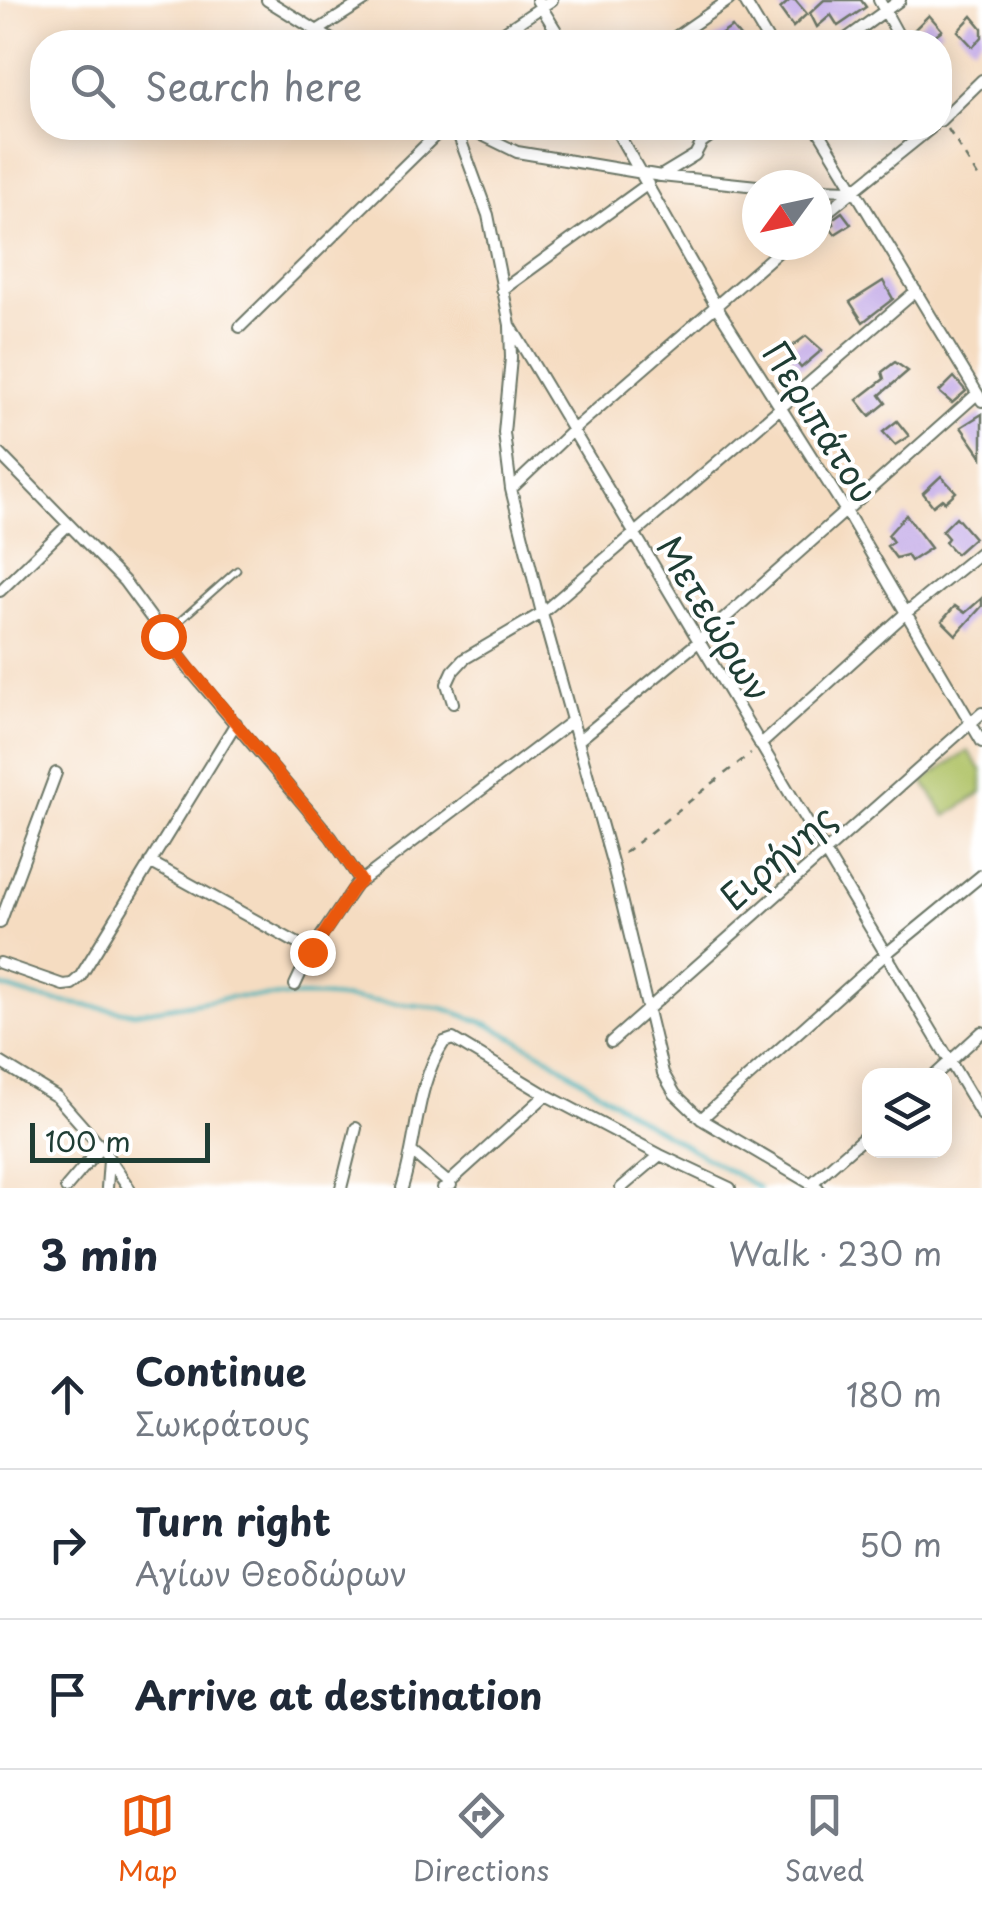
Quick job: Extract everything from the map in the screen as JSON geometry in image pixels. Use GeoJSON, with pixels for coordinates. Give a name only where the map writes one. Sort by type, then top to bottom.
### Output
{"type":"FeatureCollection","features":[{"type":"Feature","properties":{"kind":"street"},"geometry":{"type":"LineString","coordinates":[[266,0],[315,30]]}},
{"type":"Feature","properties":{"kind":"street"},"geometry":{"type":"LineString","coordinates":[[319,30],[364,0]]}},
{"type":"Feature","properties":{"kind":"street"},"geometry":{"type":"LineString","coordinates":[[504,30],[540,4],[552,0]]}},
{"type":"Feature","properties":{"kind":"street"},"geometry":{"type":"LineString","coordinates":[[685,30],[729,0]]}},
{"type":"Feature","properties":{"kind":"street"},"geometry":{"type":"LineString","coordinates":[[744,0],[761,30]]}},
{"type":"Feature","properties":{"kind":"street"},"geometry":{"type":"LineString","coordinates":[[855,30],[882,5],[900,0]]}},
{"type":"Feature","properties":{"kind":"street"},"geometry":{"type":"LineString","coordinates":[[540,4],[556,30]]}},
{"type":"Feature","properties":{"kind":"street"},"geometry":{"type":"LineString","coordinates":[[882,5],[896,30]]}},
{"type":"Feature","properties":{"kind":"street"},"geometry":{"type":"LineString","coordinates":[[952,106],[982,80]]}},
{"type":"Feature","properties":{"kind":"street"},"geometry":{"type":"LineString","coordinates":[[240,327],[432,140]]}},
{"type":"Feature","properties":{"kind":"street","name":"Μετεώρων"},"geometry":{"type":"LineString","coordinates":[[460,140],[488,215],[510,326],[982,1114]]}},
{"type":"Feature","properties":{"kind":"street"},"geometry":{"type":"LineString","coordinates":[[492,140],[517,152],[661,176],[742,184]]}},
{"type":"Feature","properties":{"kind":"street","name":"Περιπάτου"},"geometry":{"type":"LineString","coordinates":[[623,140],[716,306],[846,511],[982,742]]}},
{"type":"Feature","properties":{"kind":"street"},"geometry":{"type":"LineString","coordinates":[[661,176],[694,155],[705,140]]}},
{"type":"Feature","properties":{"kind":"street"},"geometry":{"type":"LineString","coordinates":[[580,740],[980,398],[824,140]]}},
{"type":"Feature","properties":{"kind":"street"},"geometry":{"type":"LineString","coordinates":[[832,208],[916,140]]}},
{"type":"Feature","properties":{"kind":"street"},"geometry":{"type":"LineString","coordinates":[[502,290],[648,184]]}},
{"type":"Feature","properties":{"kind":"street"},"geometry":{"type":"LineString","coordinates":[[832,189],[853,190]]}},
{"type":"Feature","properties":{"kind":"street"},"geometry":{"type":"LineString","coordinates":[[511,489],[572,430],[769,260]]}},
{"type":"Feature","properties":{"kind":"street"},"geometry":{"type":"LineString","coordinates":[[453,703],[447,684],[464,659],[542,613],[916,291]]}},
{"type":"Feature","properties":{"kind":"street"},"geometry":{"type":"LineString","coordinates":[[510,326],[504,433],[511,489],[612,862],[663,1072],[686,1106],[702,1119],[814,1186],[862,1140]]}},
{"type":"Feature","properties":{"kind":"street"},"geometry":{"type":"LineString","coordinates":[[0,454],[124,581],[163,636],[331,837],[361,881]]}},
{"type":"Feature","properties":{"kind":"street"},"geometry":{"type":"LineString","coordinates":[[0,591],[68,526]]}},
{"type":"Feature","properties":{"kind":"street"},"geometry":{"type":"LineString","coordinates":[[760,746],[907,612],[982,551]]}},
{"type":"Feature","properties":{"kind":"street","name":"Ειρήνης"},"geometry":{"type":"LineString","coordinates":[[611,1042],[982,713]]}},
{"type":"Feature","properties":{"kind":"street"},"geometry":{"type":"LineString","coordinates":[[0,963],[62,984],[72,984],[80,977],[236,722]]}},
{"type":"Feature","properties":{"kind":"street"},"geometry":{"type":"LineString","coordinates":[[295,985],[312,952],[361,881],[572,722]]}},
{"type":"Feature","properties":{"kind":"street"},"geometry":{"type":"LineString","coordinates":[[0,923],[56,773]]}},
{"type":"Feature","properties":{"kind":"street"},"geometry":{"type":"LineString","coordinates":[[150,862],[312,952]]}},
{"type":"Feature","properties":{"kind":"street"},"geometry":{"type":"LineString","coordinates":[[702,1119],[887,953],[982,876]]}},
{"type":"Feature","properties":{"kind":"street"},"geometry":{"type":"LineString","coordinates":[[942,1068],[982,1032]]}},
{"type":"Feature","properties":{"kind":"street"},"geometry":{"type":"LineString","coordinates":[[402,1188],[413,1153],[424,1079],[444,1042],[452,1038],[546,1095],[730,1188]]}},
{"type":"Feature","properties":{"kind":"street"},"geometry":{"type":"LineString","coordinates":[[0,1062],[57,1097],[100,1147],[128,1188]]}},
{"type":"Feature","properties":{"kind":"street"},"geometry":{"type":"LineString","coordinates":[[413,1153],[449,1186],[546,1095]]}},
{"type":"Feature","properties":{"kind":"street"},"geometry":{"type":"LineString","coordinates":[[341,1188],[356,1128]]}},
{"type":"Feature","properties":{"kind":"street"},"geometry":{"type":"LineString","coordinates":[[66,1188],[100,1147]]}},
{"type":"Feature","properties":{"kind":"street"},"geometry":{"type":"LineString","coordinates":[[621,1188],[660,1155]]}},
{"type":"Feature","properties":{"kind":"street"},"geometry":{"type":"LineString","coordinates":[[108,1188],[109,1159]]}},
{"type":"Feature","properties":{"kind":"lane"},"geometry":{"type":"LineString","coordinates":[[163,636],[238,570]]}},
{"type":"Feature","properties":{"kind":"path"},"geometry":{"type":"LineString","coordinates":[[952,136],[982,183]]}},
{"type":"Feature","properties":{"kind":"path"},"geometry":{"type":"LineString","coordinates":[[612,862],[760,746]]}},
{"type":"Feature","properties":{"kind":"green space"},"geometry":{"type":"Polygon","coordinates":[[[968,751],[982,771],[982,792],[946,816],[923,781],[968,751]]]}},
{"type":"Feature","properties":{"kind":"building"},"geometry":{"type":"Polygon","coordinates":[[[795,0],[807,14],[793,27],[780,9],[795,0]]]}},
{"type":"Feature","properties":{"kind":"building"},"geometry":{"type":"Polygon","coordinates":[[[824,0],[861,0],[866,7],[838,26],[831,15],[817,27],[810,13],[824,0]]]}},
{"type":"Feature","properties":{"kind":"building"},"geometry":{"type":"Polygon","coordinates":[[[929,15],[942,30],[914,30],[929,15]]]}},
{"type":"Feature","properties":{"kind":"building"},"geometry":{"type":"Polygon","coordinates":[[[972,16],[982,28],[982,37],[973,47],[958,31],[972,16]]]}},
{"type":"Feature","properties":{"kind":"building"},"geometry":{"type":"Polygon","coordinates":[[[842,212],[851,224],[835,234],[832,219],[842,212]]]}},
{"type":"Feature","properties":{"kind":"building"},"geometry":{"type":"Polygon","coordinates":[[[883,281],[893,299],[863,322],[850,302],[883,281]]]}},
{"type":"Feature","properties":{"kind":"building"},"geometry":{"type":"Polygon","coordinates":[[[806,336],[822,350],[801,368],[787,350],[806,336]]]}},
{"type":"Feature","properties":{"kind":"building"},"geometry":{"type":"Polygon","coordinates":[[[895,362],[908,371],[880,395],[886,403],[870,416],[857,400],[884,379],[882,372],[895,362]]]}},
{"type":"Feature","properties":{"kind":"building"},"geometry":{"type":"Polygon","coordinates":[[[954,377],[966,391],[952,403],[939,392],[954,377]]]}},
{"type":"Feature","properties":{"kind":"building"},"geometry":{"type":"Polygon","coordinates":[[[982,414],[982,457],[961,427],[982,414]]]}},
{"type":"Feature","properties":{"kind":"building"},"geometry":{"type":"Polygon","coordinates":[[[897,421],[909,436],[895,445],[883,432],[897,421]]]}},
{"type":"Feature","properties":{"kind":"building"},"geometry":{"type":"Polygon","coordinates":[[[941,476],[956,492],[933,506],[923,493],[941,476]]]}},
{"type":"Feature","properties":{"kind":"building"},"geometry":{"type":"Polygon","coordinates":[[[906,515],[931,548],[911,561],[907,555],[896,558],[887,546],[893,542],[888,535],[906,515]]]}},
{"type":"Feature","properties":{"kind":"building"},"geometry":{"type":"Polygon","coordinates":[[[956,517],[974,538],[956,554],[945,542],[948,538],[942,531],[956,517]]]}},
{"type":"Feature","properties":{"kind":"building"},"geometry":{"type":"Polygon","coordinates":[[[982,598],[982,606],[956,635],[942,621],[955,606],[965,613],[982,598]]]}},
{"type":"Feature","properties":{"kind":"waterway"},"geometry":{"type":"LineString","coordinates":[[0,986],[37,998],[134,1013],[232,997],[319,996],[443,1008],[490,1025],[543,1054],[643,1121],[759,1188]]}},
{"type":"Feature","properties":{"kind":"route"},"geometry":{"type":"LineString","coordinates":[[163,636],[331,837],[361,881],[312,952]]}}]}
